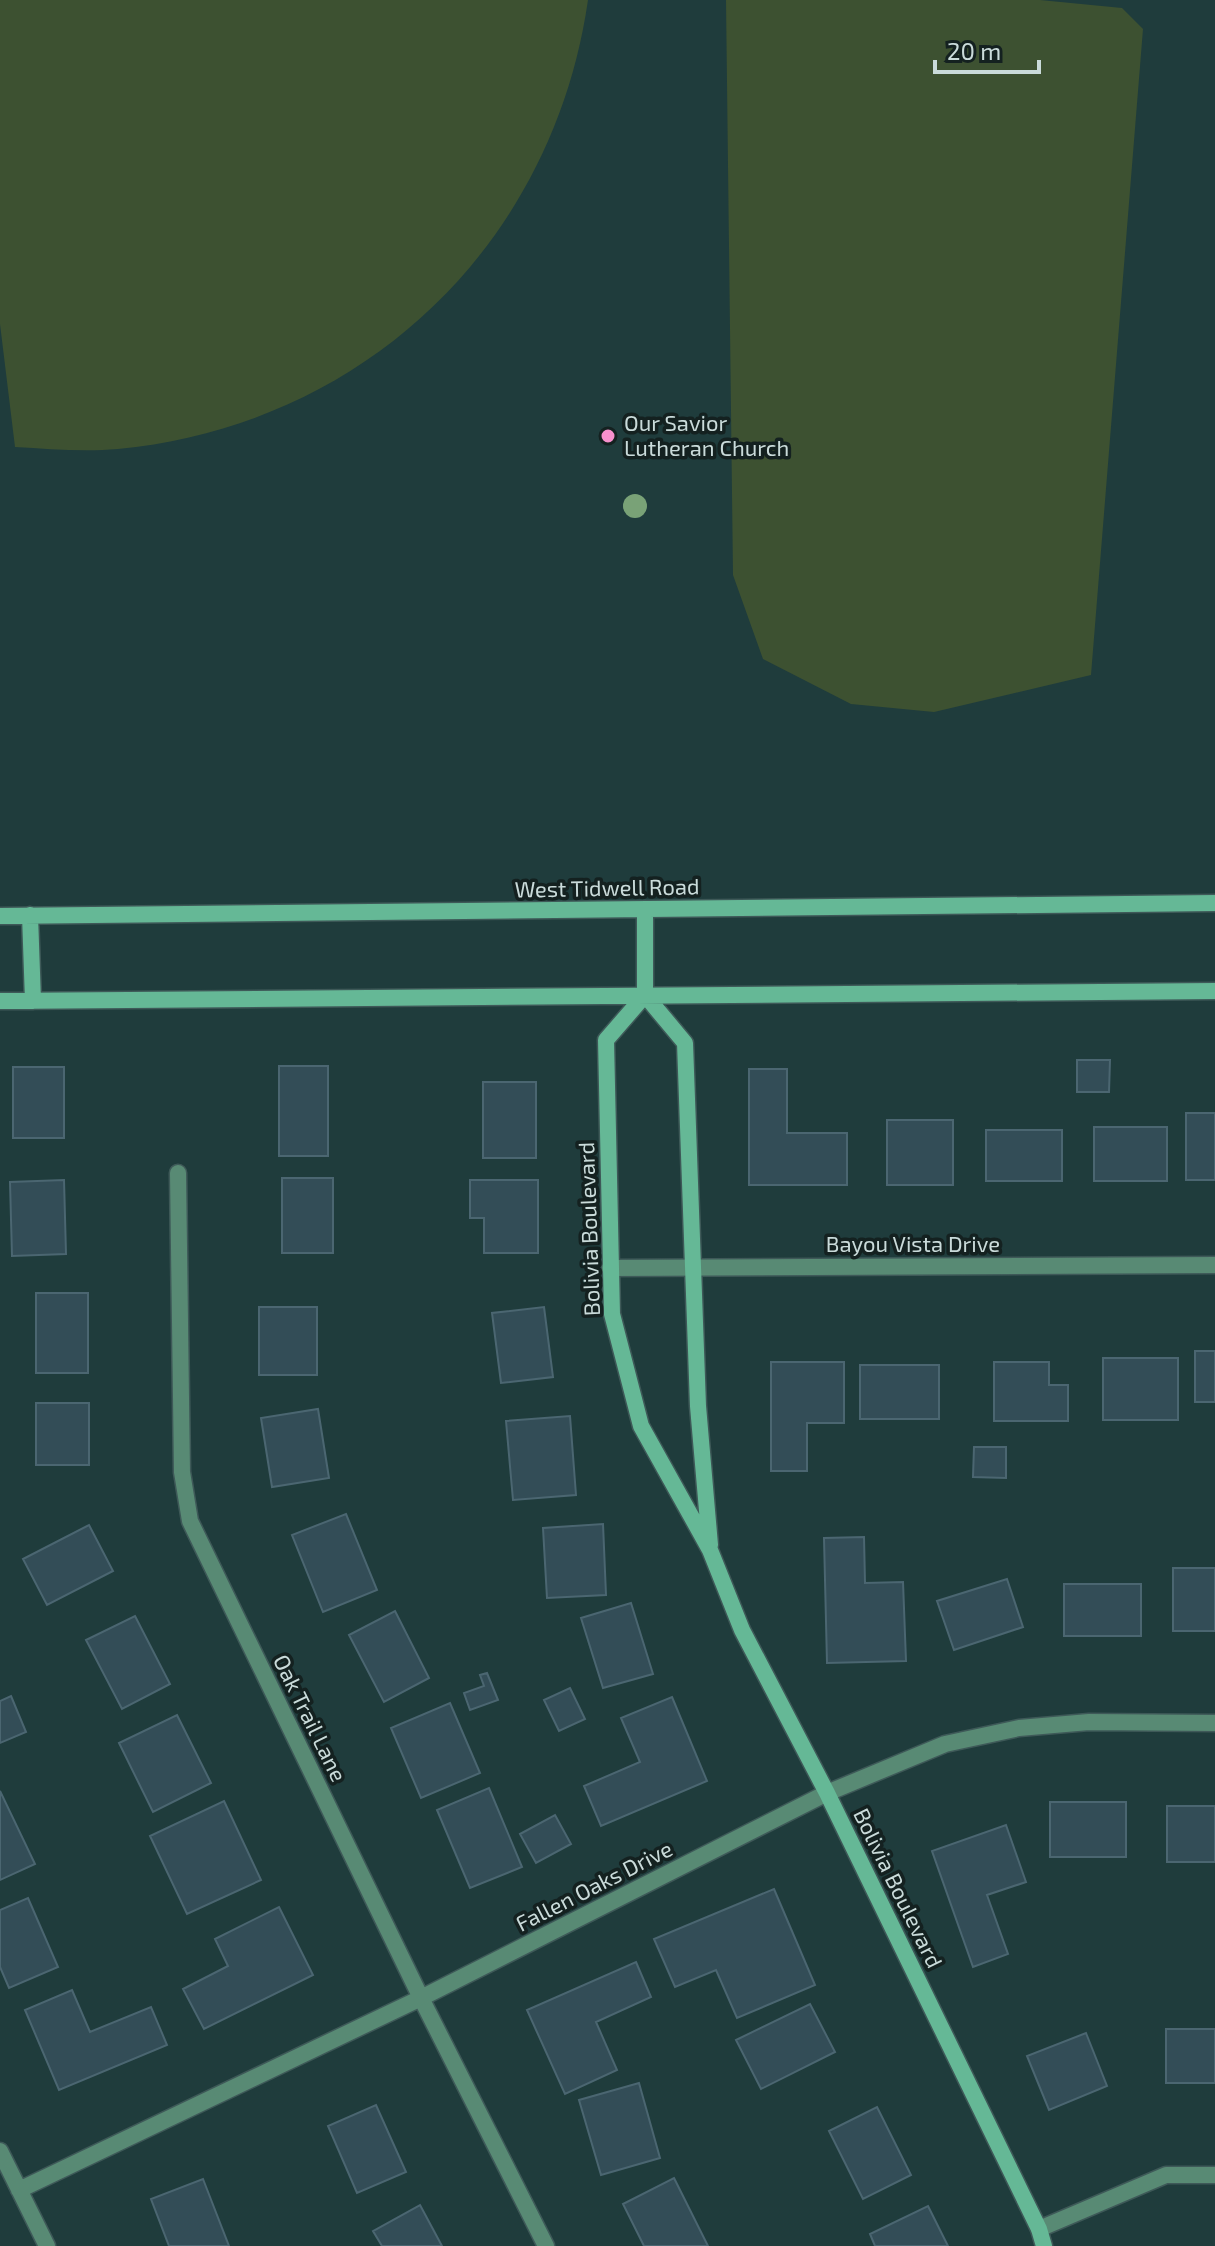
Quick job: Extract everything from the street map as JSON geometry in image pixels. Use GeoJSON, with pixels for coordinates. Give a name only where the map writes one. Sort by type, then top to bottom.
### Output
{"type":"FeatureCollection","features":[{"type":"Feature","properties":{"kind":"main road","name":"West Tidwell Road"},"geometry":{"type":"LineString","coordinates":[[0,916],[1215,903]]}},
{"type":"Feature","properties":{"kind":"main road"},"geometry":{"type":"LineString","coordinates":[[645,909],[645,995]]}},
{"type":"Feature","properties":{"kind":"main road"},"geometry":{"type":"LineString","coordinates":[[30,915],[33,1001]]}},
{"type":"Feature","properties":{"kind":"main road"},"geometry":{"type":"LineString","coordinates":[[0,1001],[1215,991]]}},
{"type":"Feature","properties":{"kind":"main road","name":"Bolivia Boulevard"},"geometry":{"type":"LineString","coordinates":[[710,1550],[698,1406],[685,1043],[645,995],[606,1040],[612,1314],[641,1426],[710,1550],[742,1630],[827,1793],[1039,2229],[1044,2246]]}},
{"type":"Feature","properties":{"kind":"street","name":"Oak Trail Lane"},"geometry":{"type":"LineString","coordinates":[[178,1173],[182,1472],[190,1521],[421,1998],[546,2246]]}},
{"type":"Feature","properties":{"kind":"street","name":"Bayou Vista Drive"},"geometry":{"type":"LineString","coordinates":[[610,1268],[1215,1265]]}},
{"type":"Feature","properties":{"kind":"street","name":"Fallen Oaks Drive"},"geometry":{"type":"LineString","coordinates":[[19,2190],[421,1998],[827,1793],[945,1744],[1019,1728],[1089,1722],[1215,1723]]}},
{"type":"Feature","properties":{"kind":"street"},"geometry":{"type":"LineString","coordinates":[[0,2151],[47,2246]]}},
{"type":"Feature","properties":{"kind":"street"},"geometry":{"type":"LineString","coordinates":[[1039,2229],[1166,2175],[1215,2175]]}},
{"type":"Feature","properties":{"kind":"green space"},"geometry":{"type":"Polygon","coordinates":[[[0,0],[588,0],[568,88],[535,170],[489,243],[432,307],[366,361],[291,403],[208,433],[118,449],[66,450],[15,447],[0,324],[0,0]]]}},
{"type":"Feature","properties":{"kind":"green space"},"geometry":{"type":"Polygon","coordinates":[[[726,0],[1040,0],[1122,8],[1143,29],[1091,675],[934,712],[851,704],[763,659],[733,575],[726,0]]]}},
{"type":"Feature","properties":{"kind":"building"},"geometry":{"type":"Polygon","coordinates":[[[1077,1060],[1110,1060],[1109,1092],[1077,1092],[1077,1060]]]}},
{"type":"Feature","properties":{"kind":"building"},"geometry":{"type":"Polygon","coordinates":[[[279,1066],[328,1066],[328,1156],[279,1156],[279,1066]]]}},
{"type":"Feature","properties":{"kind":"building"},"geometry":{"type":"Polygon","coordinates":[[[13,1067],[64,1067],[64,1138],[13,1138],[13,1067]]]}},
{"type":"Feature","properties":{"kind":"building"},"geometry":{"type":"Polygon","coordinates":[[[749,1069],[787,1069],[787,1133],[847,1133],[847,1185],[749,1185],[749,1069]]]}},
{"type":"Feature","properties":{"kind":"building"},"geometry":{"type":"Polygon","coordinates":[[[483,1082],[536,1082],[536,1158],[483,1158],[483,1082]]]}},
{"type":"Feature","properties":{"kind":"building"},"geometry":{"type":"Polygon","coordinates":[[[1186,1113],[1215,1113],[1215,1180],[1186,1180],[1186,1113]]]}},
{"type":"Feature","properties":{"kind":"building"},"geometry":{"type":"Polygon","coordinates":[[[887,1120],[953,1120],[953,1185],[887,1185],[887,1120]]]}},
{"type":"Feature","properties":{"kind":"building"},"geometry":{"type":"Polygon","coordinates":[[[1094,1127],[1167,1127],[1167,1181],[1094,1181],[1094,1127]]]}},
{"type":"Feature","properties":{"kind":"building"},"geometry":{"type":"Polygon","coordinates":[[[986,1130],[1062,1130],[1062,1181],[986,1181],[986,1130]]]}},
{"type":"Feature","properties":{"kind":"building"},"geometry":{"type":"Polygon","coordinates":[[[282,1178],[333,1178],[333,1253],[282,1253],[282,1178]]]}},
{"type":"Feature","properties":{"kind":"building"},"geometry":{"type":"Polygon","coordinates":[[[64,1180],[66,1254],[12,1256],[10,1182],[64,1180]]]}},
{"type":"Feature","properties":{"kind":"building"},"geometry":{"type":"Polygon","coordinates":[[[470,1180],[538,1180],[538,1253],[484,1253],[484,1218],[470,1218],[470,1180]]]}},
{"type":"Feature","properties":{"kind":"building"},"geometry":{"type":"Polygon","coordinates":[[[36,1293],[88,1293],[88,1373],[36,1373],[36,1293]]]}},
{"type":"Feature","properties":{"kind":"building"},"geometry":{"type":"Polygon","coordinates":[[[259,1307],[317,1307],[317,1375],[259,1375],[259,1307]]]}},
{"type":"Feature","properties":{"kind":"building"},"geometry":{"type":"Polygon","coordinates":[[[544,1307],[553,1377],[501,1383],[492,1313],[544,1307]]]}},
{"type":"Feature","properties":{"kind":"building"},"geometry":{"type":"Polygon","coordinates":[[[1195,1351],[1215,1351],[1215,1402],[1195,1402],[1195,1351]]]}},
{"type":"Feature","properties":{"kind":"building"},"geometry":{"type":"Polygon","coordinates":[[[1103,1358],[1178,1358],[1178,1420],[1103,1420],[1103,1358]]]}},
{"type":"Feature","properties":{"kind":"building"},"geometry":{"type":"Polygon","coordinates":[[[771,1362],[844,1362],[844,1423],[807,1423],[807,1471],[771,1471],[771,1362]]]}},
{"type":"Feature","properties":{"kind":"building"},"geometry":{"type":"Polygon","coordinates":[[[994,1362],[1049,1362],[1049,1385],[1068,1385],[1068,1421],[994,1421],[994,1362]]]}},
{"type":"Feature","properties":{"kind":"building"},"geometry":{"type":"Polygon","coordinates":[[[860,1365],[939,1365],[939,1419],[860,1419],[860,1365]]]}},
{"type":"Feature","properties":{"kind":"building"},"geometry":{"type":"Polygon","coordinates":[[[36,1403],[89,1403],[89,1465],[36,1465],[36,1403]]]}},
{"type":"Feature","properties":{"kind":"building"},"geometry":{"type":"Polygon","coordinates":[[[318,1409],[329,1478],[272,1487],[261,1418],[318,1409]]]}},
{"type":"Feature","properties":{"kind":"building"},"geometry":{"type":"Polygon","coordinates":[[[570,1416],[576,1495],[513,1500],[506,1421],[570,1416]]]}},
{"type":"Feature","properties":{"kind":"building"},"geometry":{"type":"Polygon","coordinates":[[[974,1447],[1006,1447],[1006,1478],[973,1477],[974,1447]]]}},
{"type":"Feature","properties":{"kind":"building"},"geometry":{"type":"Polygon","coordinates":[[[346,1514],[377,1590],[323,1612],[292,1535],[346,1514]]]}},
{"type":"Feature","properties":{"kind":"building"},"geometry":{"type":"Polygon","coordinates":[[[603,1524],[606,1595],[547,1598],[543,1528],[603,1524]]]}},
{"type":"Feature","properties":{"kind":"building"},"geometry":{"type":"Polygon","coordinates":[[[89,1525],[113,1571],[47,1605],[23,1559],[89,1525]]]}},
{"type":"Feature","properties":{"kind":"building"},"geometry":{"type":"Polygon","coordinates":[[[864,1537],[865,1583],[903,1582],[906,1661],[827,1663],[824,1538],[864,1537]]]}},
{"type":"Feature","properties":{"kind":"building"},"geometry":{"type":"Polygon","coordinates":[[[1173,1568],[1215,1568],[1215,1631],[1173,1631],[1173,1568]]]}},
{"type":"Feature","properties":{"kind":"building"},"geometry":{"type":"Polygon","coordinates":[[[1007,1579],[1023,1627],[954,1650],[937,1601],[1007,1579]]]}},
{"type":"Feature","properties":{"kind":"building"},"geometry":{"type":"Polygon","coordinates":[[[1064,1584],[1141,1584],[1141,1636],[1064,1636],[1064,1584]]]}},
{"type":"Feature","properties":{"kind":"building"},"geometry":{"type":"Polygon","coordinates":[[[631,1603],[653,1674],[603,1688],[581,1618],[631,1603]]]}},
{"type":"Feature","properties":{"kind":"building"},"geometry":{"type":"Polygon","coordinates":[[[395,1611],[429,1678],[384,1702],[349,1635],[395,1611]]]}},
{"type":"Feature","properties":{"kind":"building"},"geometry":{"type":"Polygon","coordinates":[[[135,1616],[170,1684],[122,1709],[86,1640],[135,1616]]]}},
{"type":"Feature","properties":{"kind":"building"},"geometry":{"type":"Polygon","coordinates":[[[487,1673],[498,1700],[470,1710],[464,1693],[484,1686],[480,1675],[487,1673]]]}},
{"type":"Feature","properties":{"kind":"building"},"geometry":{"type":"Polygon","coordinates":[[[570,1688],[585,1719],[559,1731],[544,1700],[570,1688]]]}},
{"type":"Feature","properties":{"kind":"building"},"geometry":{"type":"Polygon","coordinates":[[[11,1696],[26,1732],[0,1743],[0,1701],[11,1696]]]}},
{"type":"Feature","properties":{"kind":"building"},"geometry":{"type":"Polygon","coordinates":[[[672,1697],[707,1781],[601,1826],[584,1786],[640,1762],[621,1718],[672,1697]]]}},
{"type":"Feature","properties":{"kind":"building"},"geometry":{"type":"Polygon","coordinates":[[[450,1703],[480,1773],[421,1798],[391,1728],[450,1703]]]}},
{"type":"Feature","properties":{"kind":"building"},"geometry":{"type":"Polygon","coordinates":[[[177,1715],[211,1783],[153,1812],[119,1743],[177,1715]]]}},
{"type":"Feature","properties":{"kind":"building"},"geometry":{"type":"Polygon","coordinates":[[[489,1788],[522,1867],[470,1888],[437,1810],[489,1788]]]}},
{"type":"Feature","properties":{"kind":"building"},"geometry":{"type":"Polygon","coordinates":[[[0,1791],[35,1864],[0,1880],[0,1791]]]}},
{"type":"Feature","properties":{"kind":"building"},"geometry":{"type":"Polygon","coordinates":[[[224,1801],[261,1880],[187,1914],[150,1836],[224,1801]]]}},
{"type":"Feature","properties":{"kind":"building"},"geometry":{"type":"Polygon","coordinates":[[[1050,1802],[1126,1802],[1126,1857],[1050,1857],[1050,1802]]]}},
{"type":"Feature","properties":{"kind":"building"},"geometry":{"type":"Polygon","coordinates":[[[1167,1806],[1215,1806],[1215,1862],[1167,1862],[1167,1806]]]}},
{"type":"Feature","properties":{"kind":"building"},"geometry":{"type":"Polygon","coordinates":[[[555,1815],[571,1844],[536,1863],[520,1834],[555,1815]]]}},
{"type":"Feature","properties":{"kind":"building"},"geometry":{"type":"Polygon","coordinates":[[[1006,1825],[1026,1882],[987,1895],[1008,1954],[973,1967],[932,1851],[1006,1825]]]}},
{"type":"Feature","properties":{"kind":"building"},"geometry":{"type":"Polygon","coordinates":[[[774,1889],[815,1985],[737,2018],[716,1970],[675,1987],[654,1939],[774,1889]]]}},
{"type":"Feature","properties":{"kind":"building"},"geometry":{"type":"Polygon","coordinates":[[[28,1898],[58,1967],[9,1988],[0,1967],[0,1910],[28,1898]]]}},
{"type":"Feature","properties":{"kind":"building"},"geometry":{"type":"Polygon","coordinates":[[[279,1907],[313,1975],[204,2029],[183,1989],[228,1966],[215,1939],[279,1907]]]}},
{"type":"Feature","properties":{"kind":"building"},"geometry":{"type":"Polygon","coordinates":[[[636,1962],[651,1997],[596,2022],[617,2070],[565,2094],[527,2010],[636,1962]]]}},
{"type":"Feature","properties":{"kind":"building"},"geometry":{"type":"Polygon","coordinates":[[[72,1990],[90,2032],[151,2007],[167,2045],[59,2090],[25,2010],[72,1990]]]}},
{"type":"Feature","properties":{"kind":"building"},"geometry":{"type":"Polygon","coordinates":[[[810,2004],[835,2052],[761,2089],[736,2040],[810,2004]]]}},
{"type":"Feature","properties":{"kind":"building"},"geometry":{"type":"Polygon","coordinates":[[[1166,2029],[1215,2029],[1215,2083],[1166,2083],[1166,2029]]]}},
{"type":"Feature","properties":{"kind":"building"},"geometry":{"type":"Polygon","coordinates":[[[1086,2033],[1107,2086],[1049,2110],[1027,2056],[1086,2033]]]}},
{"type":"Feature","properties":{"kind":"building"},"geometry":{"type":"Polygon","coordinates":[[[639,2083],[660,2158],[601,2175],[579,2100],[639,2083]]]}},
{"type":"Feature","properties":{"kind":"building"},"geometry":{"type":"Polygon","coordinates":[[[376,2105],[406,2172],[357,2193],[328,2126],[376,2105]]]}},
{"type":"Feature","properties":{"kind":"building"},"geometry":{"type":"Polygon","coordinates":[[[877,2107],[911,2175],[863,2199],[829,2131],[877,2107]]]}},
{"type":"Feature","properties":{"kind":"building"},"geometry":{"type":"Polygon","coordinates":[[[674,2178],[708,2246],[644,2246],[623,2204],[674,2178]]]}},
{"type":"Feature","properties":{"kind":"building"},"geometry":{"type":"Polygon","coordinates":[[[203,2179],[229,2246],[169,2246],[151,2199],[203,2179]]]}},
{"type":"Feature","properties":{"kind":"building"},"geometry":{"type":"Polygon","coordinates":[[[420,2205],[442,2246],[382,2246],[373,2231],[420,2205]]]}},
{"type":"Feature","properties":{"kind":"building"},"geometry":{"type":"Polygon","coordinates":[[[928,2206],[948,2246],[875,2246],[870,2234],[928,2206]]]}},
{"type":"Feature","properties":{"kind":"place","name":"Our Savior Lutheran Church"},"geometry":{"type":"Point","coordinates":[608,436]}}]}
